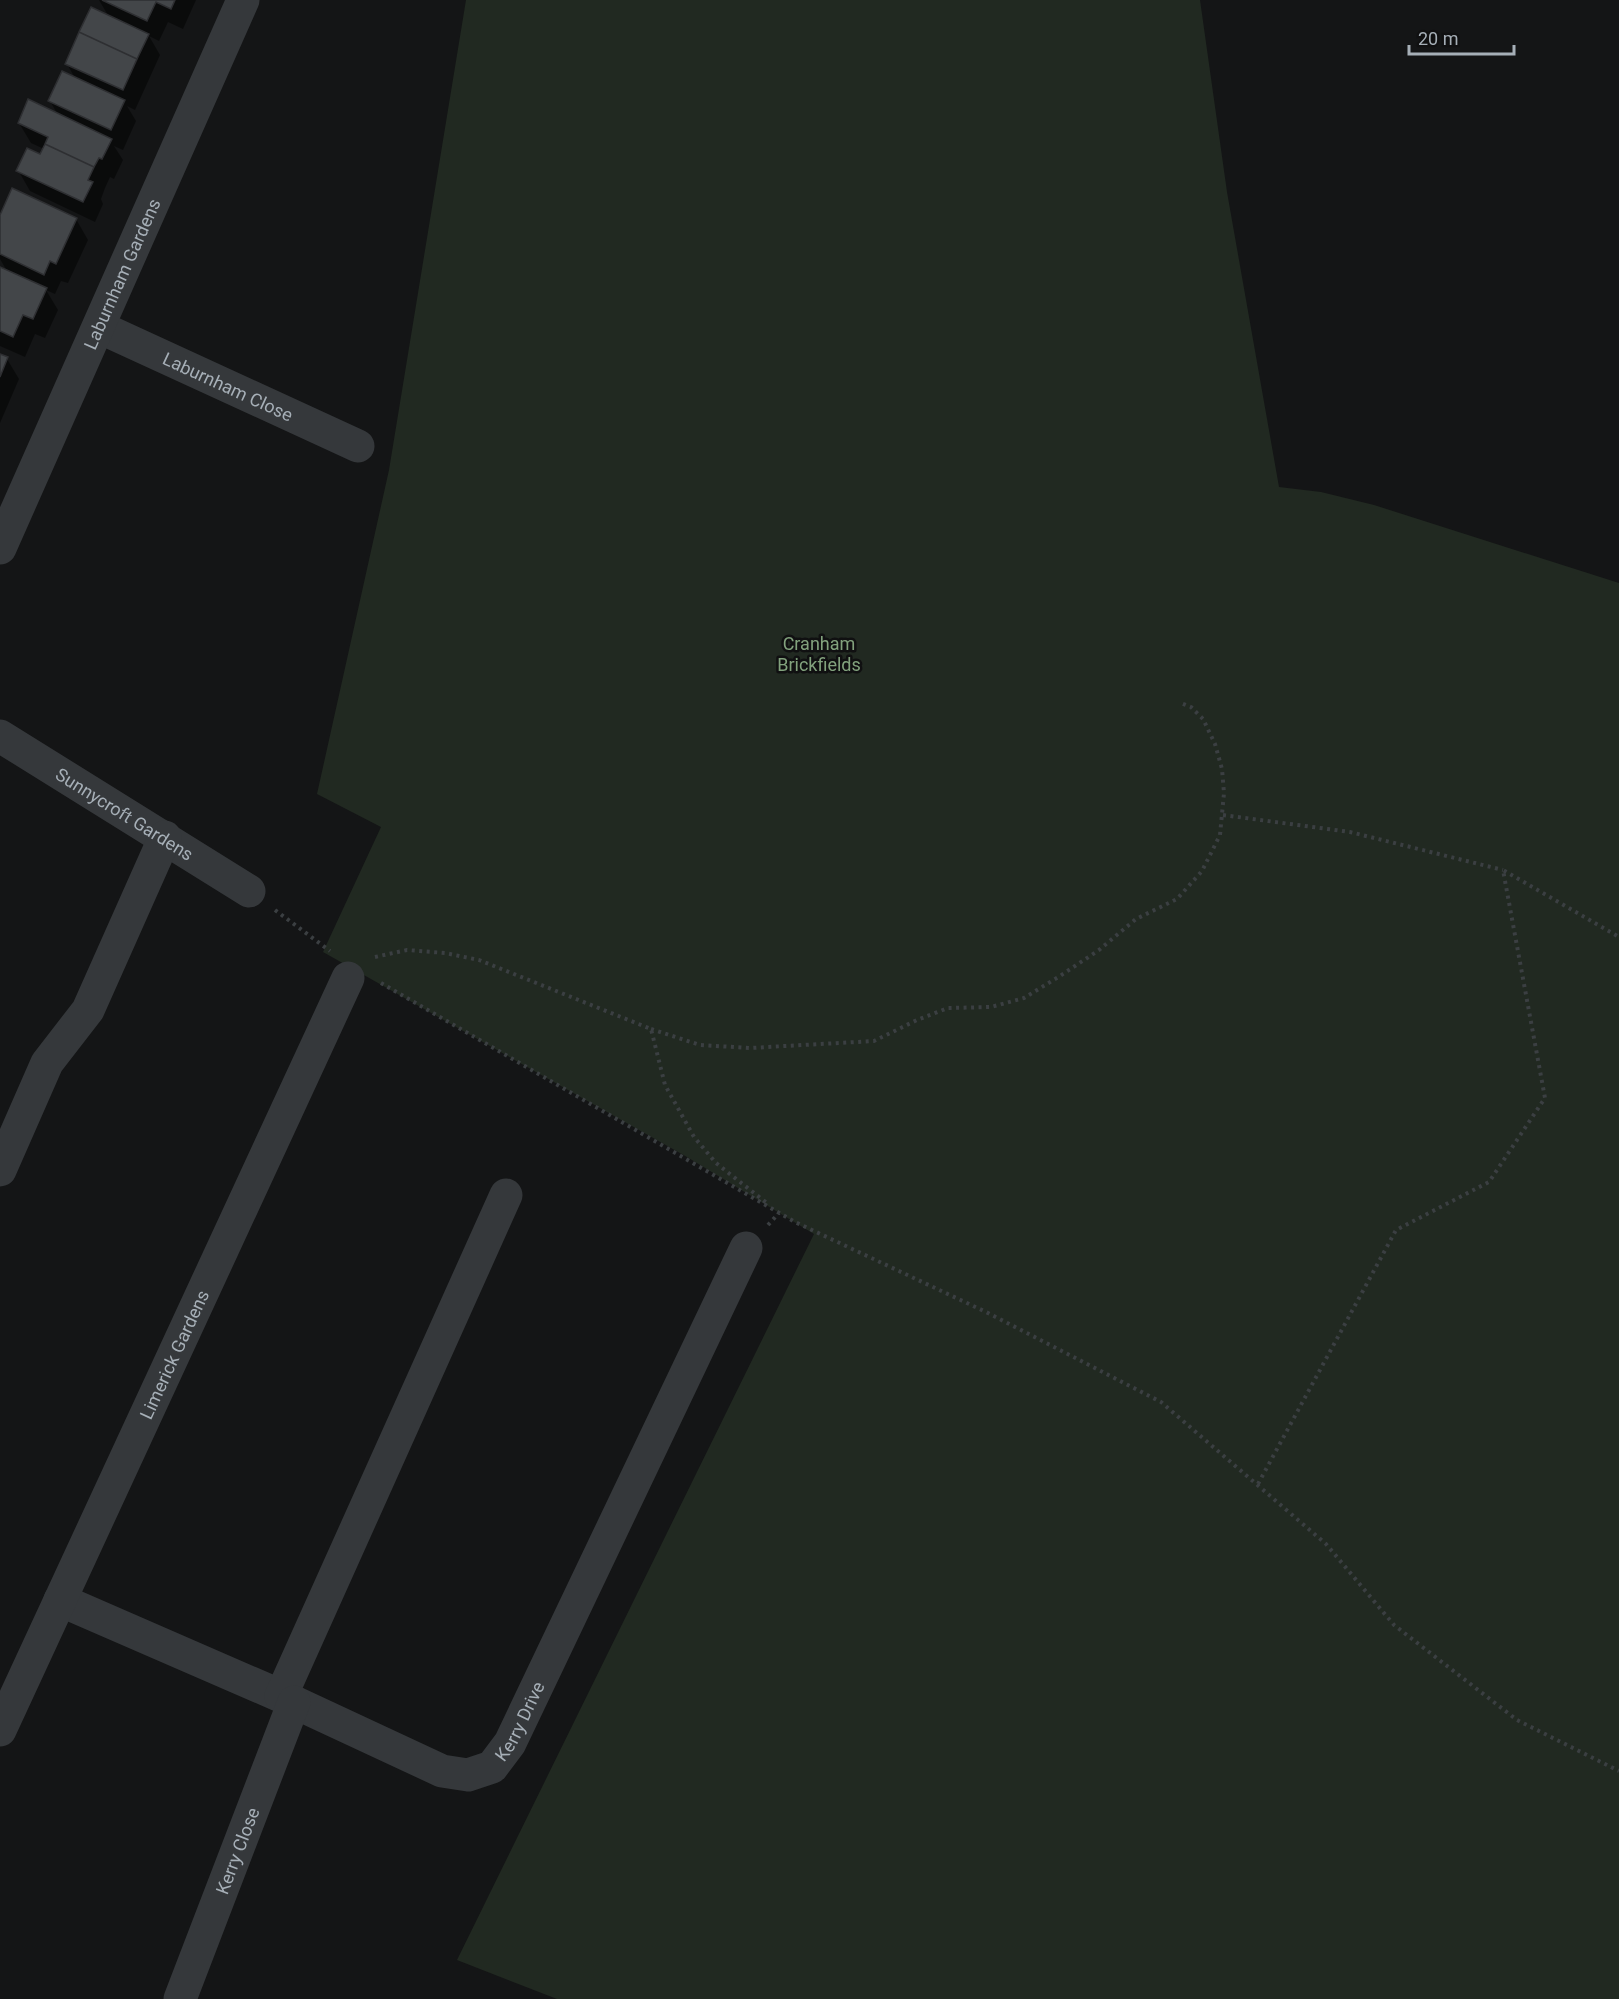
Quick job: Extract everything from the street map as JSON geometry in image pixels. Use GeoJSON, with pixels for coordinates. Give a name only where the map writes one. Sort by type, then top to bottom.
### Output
{"type":"FeatureCollection","features":[{"type":"Feature","properties":{"kind":"street","name":"Laburnham Gardens"},"geometry":{"type":"LineString","coordinates":[[0,548],[243,0]]}},
{"type":"Feature","properties":{"kind":"street","name":"Laburnham Close"},"geometry":{"type":"LineString","coordinates":[[99,327],[358,446]]}},
{"type":"Feature","properties":{"kind":"street","name":"Sunnycroft Gardens"},"geometry":{"type":"LineString","coordinates":[[0,736],[249,891]]}},
{"type":"Feature","properties":{"kind":"street"},"geometry":{"type":"LineString","coordinates":[[0,1170],[47,1064],[88,1010],[165,837]]}},
{"type":"Feature","properties":{"kind":"street","name":"Limerick Gardens"},"geometry":{"type":"LineString","coordinates":[[0,1730],[357,974]]}},
{"type":"Feature","properties":{"kind":"street","name":"Kerry Close"},"geometry":{"type":"LineString","coordinates":[[180,1999],[287,1699],[506,1195]]}},
{"type":"Feature","properties":{"kind":"street","name":"Kerry Drive"},"geometry":{"type":"LineString","coordinates":[[60,1600],[287,1699],[442,1771],[468,1775],[492,1767],[510,1743],[746,1248]]}},
{"type":"Feature","properties":{"kind":"path"},"geometry":{"type":"LineString","coordinates":[[357,974],[407,950],[445,952],[479,960],[651,1029],[700,1045],[750,1048],[874,1041],[948,1008],[991,1007],[1024,998],[1098,950],[1136,919],[1176,899],[1202,871],[1220,835],[1224,793],[1222,769],[1215,744],[1203,719],[1191,707],[1181,703]]}},
{"type":"Feature","properties":{"kind":"path"},"geometry":{"type":"LineString","coordinates":[[1223,815],[1350,832],[1503,870],[1619,938]]}},
{"type":"Feature","properties":{"kind":"path"},"geometry":{"type":"LineString","coordinates":[[1258,1484],[1396,1230],[1490,1182],[1545,1098],[1503,870]]}},
{"type":"Feature","properties":{"kind":"path"},"geometry":{"type":"LineString","coordinates":[[249,891],[357,974],[795,1222],[986,1312],[1161,1402],[1326,1544],[1394,1625],[1517,1720],[1619,1771]]}},
{"type":"Feature","properties":{"kind":"path"},"geometry":{"type":"LineString","coordinates":[[651,1029],[665,1085],[694,1137],[716,1163],[779,1213]]}},
{"type":"Feature","properties":{"kind":"path"},"geometry":{"type":"LineString","coordinates":[[746,1248],[779,1213]]}},
{"type":"Feature","properties":{"kind":"green space","name":"Cranham Brickfields"},"geometry":{"type":"Polygon","coordinates":[[[466,0],[1200,0],[1227,192],[1279,487],[1321,492],[1374,505],[1619,583],[1619,1999],[557,1999],[457,1960],[814,1234],[687,1157],[323,952],[381,827],[317,794],[389,470],[466,0]]]}},
{"type":"Feature","properties":{"kind":"building"},"geometry":{"type":"Polygon","coordinates":[[[102,0],[175,0],[171,9],[156,2],[147,21],[102,0]]]}},
{"type":"Feature","properties":{"kind":"building"},"geometry":{"type":"Polygon","coordinates":[[[91,7],[149,34],[137,59],[79,32],[91,7]]]}},
{"type":"Feature","properties":{"kind":"building"},"geometry":{"type":"Polygon","coordinates":[[[79,32],[137,59],[123,90],[65,64],[79,32]]]}},
{"type":"Feature","properties":{"kind":"building"},"geometry":{"type":"Polygon","coordinates":[[[62,71],[125,100],[111,130],[48,101],[62,71]]]}},
{"type":"Feature","properties":{"kind":"building"},"geometry":{"type":"Polygon","coordinates":[[[28,99],[112,139],[102,159],[99,158],[94,167],[45,144],[48,137],[18,123],[28,99]]]}},
{"type":"Feature","properties":{"kind":"building"},"geometry":{"type":"Polygon","coordinates":[[[45,144],[94,167],[88,180],[93,182],[83,202],[16,171],[27,148],[40,154],[45,144]]]}},
{"type":"Feature","properties":{"kind":"building"},"geometry":{"type":"Polygon","coordinates":[[[12,188],[77,218],[56,264],[50,261],[44,275],[0,254],[0,215],[12,188]]]}},
{"type":"Feature","properties":{"kind":"building"},"geometry":{"type":"Polygon","coordinates":[[[0,267],[47,288],[33,319],[23,315],[13,337],[0,331],[0,267]]]}},
{"type":"Feature","properties":{"kind":"building"},"geometry":{"type":"Polygon","coordinates":[[[0,354],[8,357],[0,377],[0,354]]]}}]}
